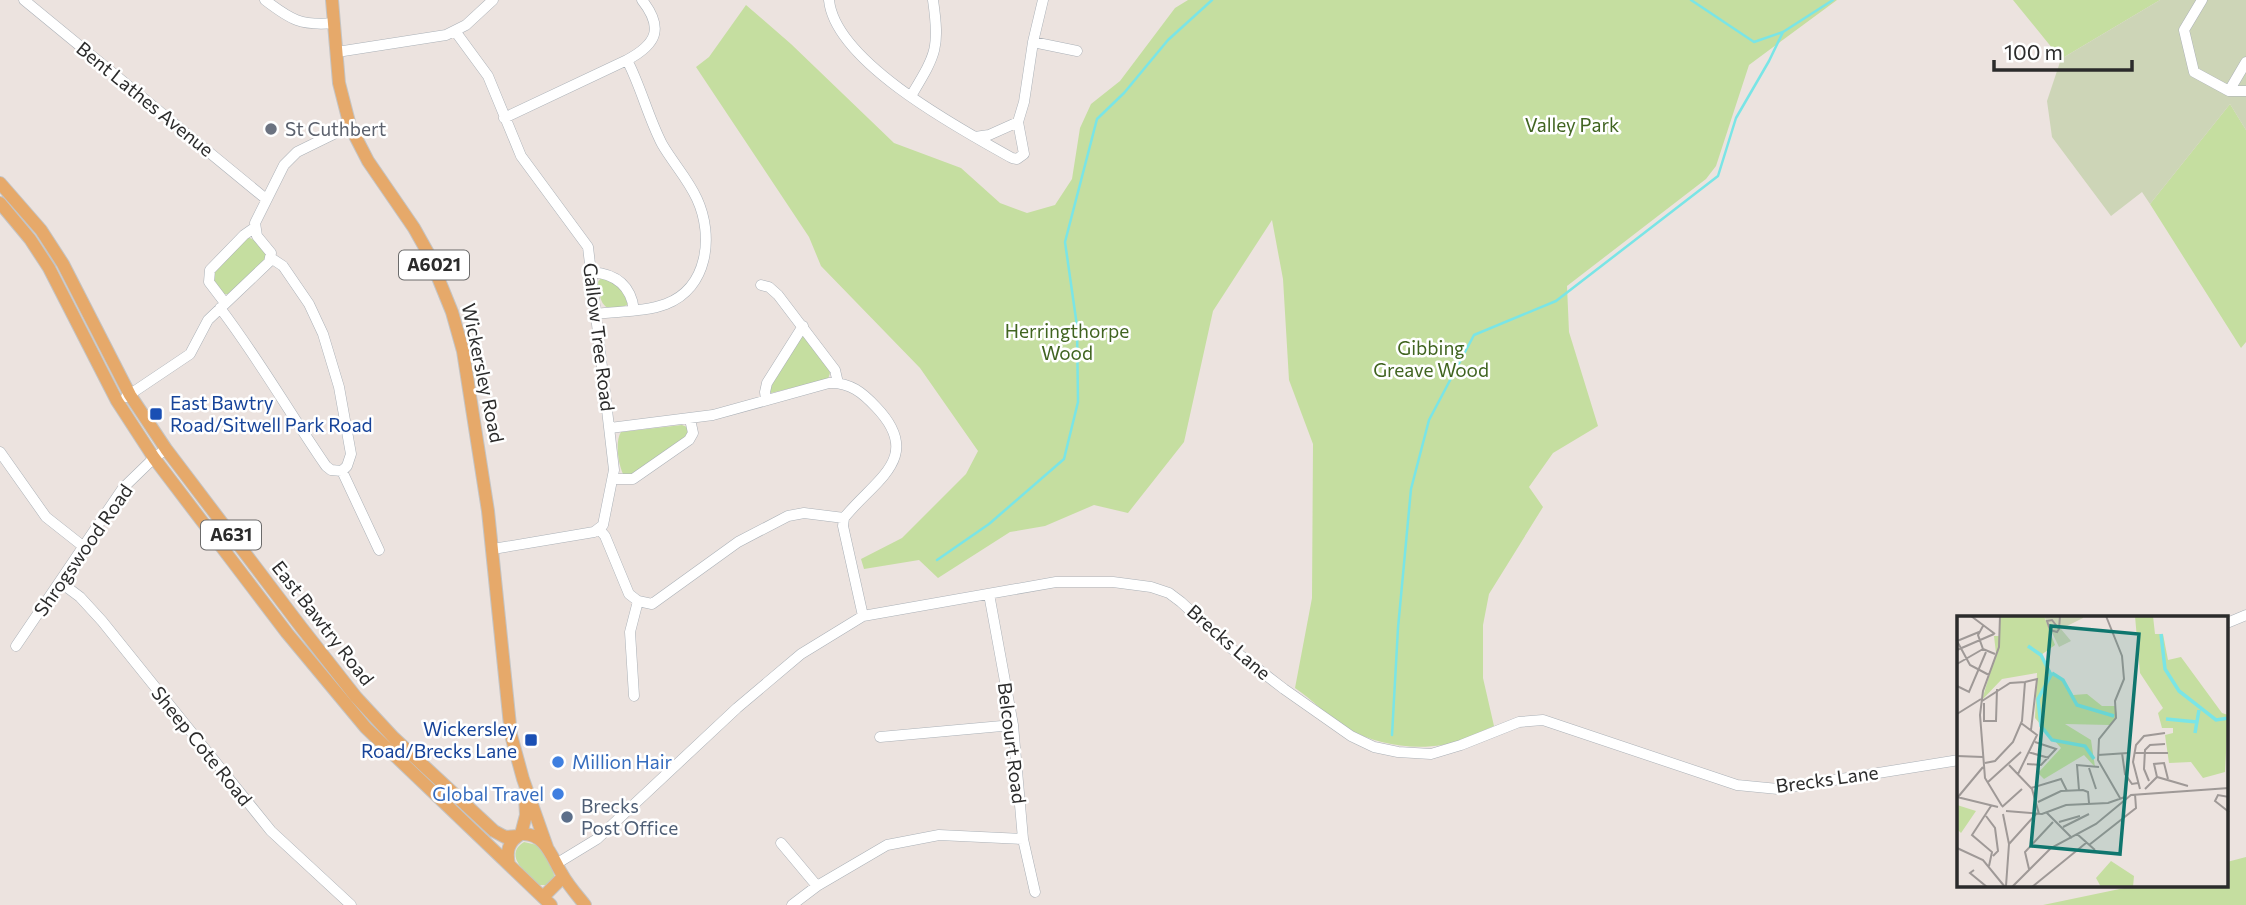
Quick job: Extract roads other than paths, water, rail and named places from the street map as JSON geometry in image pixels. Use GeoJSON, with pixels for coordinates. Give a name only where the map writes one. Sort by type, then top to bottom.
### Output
{"type":"FeatureCollection","features":[{"type":"Feature","properties":{"kind":"main road","name":"Wickersley Road"},"geometry":{"type":"LineString","coordinates":[[332,0],[339,83],[350,126],[368,161],[428,253],[452,312],[471,394],[493,549],[510,724],[523,779],[547,847],[563,877],[585,905]]}},
{"type":"Feature","properties":{"kind":"main road","name":"East Bawtry Road"},"geometry":{"type":"LineString","coordinates":[[0,183],[41,230],[63,264],[130,395],[166,449],[356,697],[394,738],[494,831],[505,837],[520,835]]}},
{"type":"Feature","properties":{"kind":"main road","name":"East Bawtry Road"},"geometry":{"type":"LineString","coordinates":[[0,203],[17,222],[49,268],[117,401],[154,458],[287,633],[346,707],[509,866]]}},
{"type":"Feature","properties":{"kind":"main road","name":"Wickersley Road"},"geometry":{"type":"LineString","coordinates":[[509,866],[508,846],[520,835],[526,815],[523,779]]}},
{"type":"Feature","properties":{"kind":"main road","name":"A631"},"geometry":{"type":"LineString","coordinates":[[520,835],[534,836],[547,847]]}},
{"type":"Feature","properties":{"kind":"main road","name":"A631"},"geometry":{"type":"LineString","coordinates":[[509,866],[547,901]]}},
{"type":"Feature","properties":{"kind":"main road"},"geometry":{"type":"LineString","coordinates":[[547,901],[563,877]]}},
{"type":"Feature","properties":{"kind":"street","name":"Bent Lathes Avenue"},"geometry":{"type":"LineString","coordinates":[[23,0],[266,199]]}},
{"type":"Feature","properties":{"kind":"street"},"geometry":{"type":"LineString","coordinates":[[265,0],[295,21],[306,24],[334,23]]}},
{"type":"Feature","properties":{"kind":"street"},"geometry":{"type":"LineString","coordinates":[[337,52],[437,37],[455,31],[466,25],[493,0]]}},
{"type":"Feature","properties":{"kind":"street"},"geometry":{"type":"LineString","coordinates":[[504,118],[640,53],[651,43],[655,21],[642,0]]}},
{"type":"Feature","properties":{"kind":"street"},"geometry":{"type":"LineString","coordinates":[[828,0],[832,18],[847,41],[889,80],[1012,158],[1022,157],[1024,149],[1018,122],[1043,0]]}},
{"type":"Feature","properties":{"kind":"street"},"geometry":{"type":"LineString","coordinates":[[911,96],[932,62],[937,23],[933,0]]}},
{"type":"Feature","properties":{"kind":"street"},"geometry":{"type":"LineString","coordinates":[[2202,0],[2184,30],[2194,72],[2229,91],[2246,91]]}},
{"type":"Feature","properties":{"kind":"street","name":"Gallow Tree Road"},"geometry":{"type":"LineString","coordinates":[[455,31],[488,76],[521,156],[587,247],[614,470],[604,521],[599,529]]}},
{"type":"Feature","properties":{"kind":"street"},"geometry":{"type":"LineString","coordinates":[[1033,42],[1077,51]]}},
{"type":"Feature","properties":{"kind":"street"},"geometry":{"type":"LineString","coordinates":[[596,314],[668,303],[688,289],[701,269],[706,240],[702,213],[696,197],[662,143],[627,60]]}},
{"type":"Feature","properties":{"kind":"street"},"geometry":{"type":"LineString","coordinates":[[2229,91],[2246,62]]}},
{"type":"Feature","properties":{"kind":"street"},"geometry":{"type":"LineString","coordinates":[[975,137],[989,135],[1018,122]]}},
{"type":"Feature","properties":{"kind":"street"},"geometry":{"type":"LineString","coordinates":[[342,471],[331,470],[326,466],[292,417],[209,282],[210,270],[254,228],[289,157],[350,126]]}},
{"type":"Feature","properties":{"kind":"street"},"geometry":{"type":"LineString","coordinates":[[117,401],[190,354],[208,320],[267,265],[271,253],[254,228]]}},
{"type":"Feature","properties":{"kind":"street"},"geometry":{"type":"LineString","coordinates":[[271,258],[283,266],[309,304],[323,334],[340,387],[347,429],[350,460],[342,471]]}},
{"type":"Feature","properties":{"kind":"street"},"geometry":{"type":"LineString","coordinates":[[592,272],[609,275],[626,286],[634,310]]}},
{"type":"Feature","properties":{"kind":"street"},"geometry":{"type":"LineString","coordinates":[[761,285],[774,290],[803,326],[835,370],[838,383]]}},
{"type":"Feature","properties":{"kind":"street"},"geometry":{"type":"LineString","coordinates":[[766,400],[767,383],[803,326]]}},
{"type":"Feature","properties":{"kind":"street"},"geometry":{"type":"LineString","coordinates":[[610,428],[690,419],[821,385],[838,383],[854,388],[864,395],[893,429],[897,452],[889,471],[844,518],[843,526],[863,616]]}},
{"type":"Feature","properties":{"kind":"street"},"geometry":{"type":"LineString","coordinates":[[613,479],[633,479],[689,440],[692,433],[690,419]]}},
{"type":"Feature","properties":{"kind":"street","name":"Shrogswood Road"},"geometry":{"type":"LineString","coordinates":[[16,646],[123,488],[166,449]]}},
{"type":"Feature","properties":{"kind":"street"},"geometry":{"type":"LineString","coordinates":[[0,452],[46,517],[84,547]]}},
{"type":"Feature","properties":{"kind":"street"},"geometry":{"type":"LineString","coordinates":[[342,471],[379,550]]}},
{"type":"Feature","properties":{"kind":"street"},"geometry":{"type":"LineString","coordinates":[[493,549],[599,529],[629,594],[638,601],[652,604],[738,542],[788,516],[804,513],[844,518]]}},
{"type":"Feature","properties":{"kind":"street","name":"Sheep Cote Road"},"geometry":{"type":"LineString","coordinates":[[60,582],[80,597],[102,621],[271,831],[351,905]]}},
{"type":"Feature","properties":{"kind":"street","name":"Brecks Lane"},"geometry":{"type":"LineString","coordinates":[[556,864],[597,839],[737,708],[801,654],[863,616],[1056,582],[1133,584],[1169,593],[1243,657],[1351,736],[1374,747],[1398,752],[1432,754],[1461,746],[1519,722],[1543,720],[1737,785],[1778,789],[1957,760]]}},
{"type":"Feature","properties":{"kind":"street","name":"Belcourt Road"},"geometry":{"type":"LineString","coordinates":[[989,594],[1013,726],[1024,839],[1035,892]]}},
{"type":"Feature","properties":{"kind":"street"},"geometry":{"type":"LineString","coordinates":[[634,696],[630,632],[638,601]]}},
{"type":"Feature","properties":{"kind":"street"},"geometry":{"type":"LineString","coordinates":[[2228,622],[2246,615]]}},
{"type":"Feature","properties":{"kind":"street"},"geometry":{"type":"LineString","coordinates":[[633,683],[647,682]]}},
{"type":"Feature","properties":{"kind":"street"},"geometry":{"type":"LineString","coordinates":[[880,737],[1013,726]]}},
{"type":"Feature","properties":{"kind":"street"},"geometry":{"type":"LineString","coordinates":[[792,905],[817,886],[887,845],[939,835],[1024,839]]}},
{"type":"Feature","properties":{"kind":"street"},"geometry":{"type":"LineString","coordinates":[[781,844],[817,886]]}},
{"type":"Feature","properties":{"kind":"waterway"},"geometry":{"type":"LineString","coordinates":[[937,560],[989,524],[1064,459],[1078,402],[1077,326],[1065,242],[1097,119],[1124,93],[1168,40],[1212,0]]}},
{"type":"Feature","properties":{"kind":"waterway"},"geometry":{"type":"LineString","coordinates":[[1691,0],[1754,42],[1783,32],[1833,0]]}},
{"type":"Feature","properties":{"kind":"waterway"},"geometry":{"type":"LineString","coordinates":[[1392,735],[1398,628],[1411,489],[1429,420],[1474,335],[1556,301],[1718,176],[1736,118],[1783,32]]}},
{"type":"Feature","properties":{"kind":"place","name":"St Cuthbert"},"geometry":{"type":"Point","coordinates":[271,129]}},
{"type":"Feature","properties":{"kind":"place","name":"East Bawtry Road/Sitwell Park Road"},"geometry":{"type":"Point","coordinates":[156,414]}},
{"type":"Feature","properties":{"kind":"place","name":"Wickersley Road/Brecks Lane"},"geometry":{"type":"Point","coordinates":[531,740]}},
{"type":"Feature","properties":{"kind":"place","name":"Million Hair"},"geometry":{"type":"Point","coordinates":[558,762]}},
{"type":"Feature","properties":{"kind":"place","name":"Global Travel"},"geometry":{"type":"Point","coordinates":[558,794]}},
{"type":"Feature","properties":{"kind":"place","name":"Brecks Post Office"},"geometry":{"type":"Point","coordinates":[567,817]}},
{"type":"Feature","properties":{"kind":"park label","name":"Valley Park"},"geometry":{"type":"Point","coordinates":[1572,125]}},
{"type":"Feature","properties":{"kind":"park label","name":"Herringthorpe Wood"},"geometry":{"type":"Point","coordinates":[1067,342]}},
{"type":"Feature","properties":{"kind":"park label","name":"Gibbing Greave Wood"},"geometry":{"type":"Point","coordinates":[1431,359]}}]}
